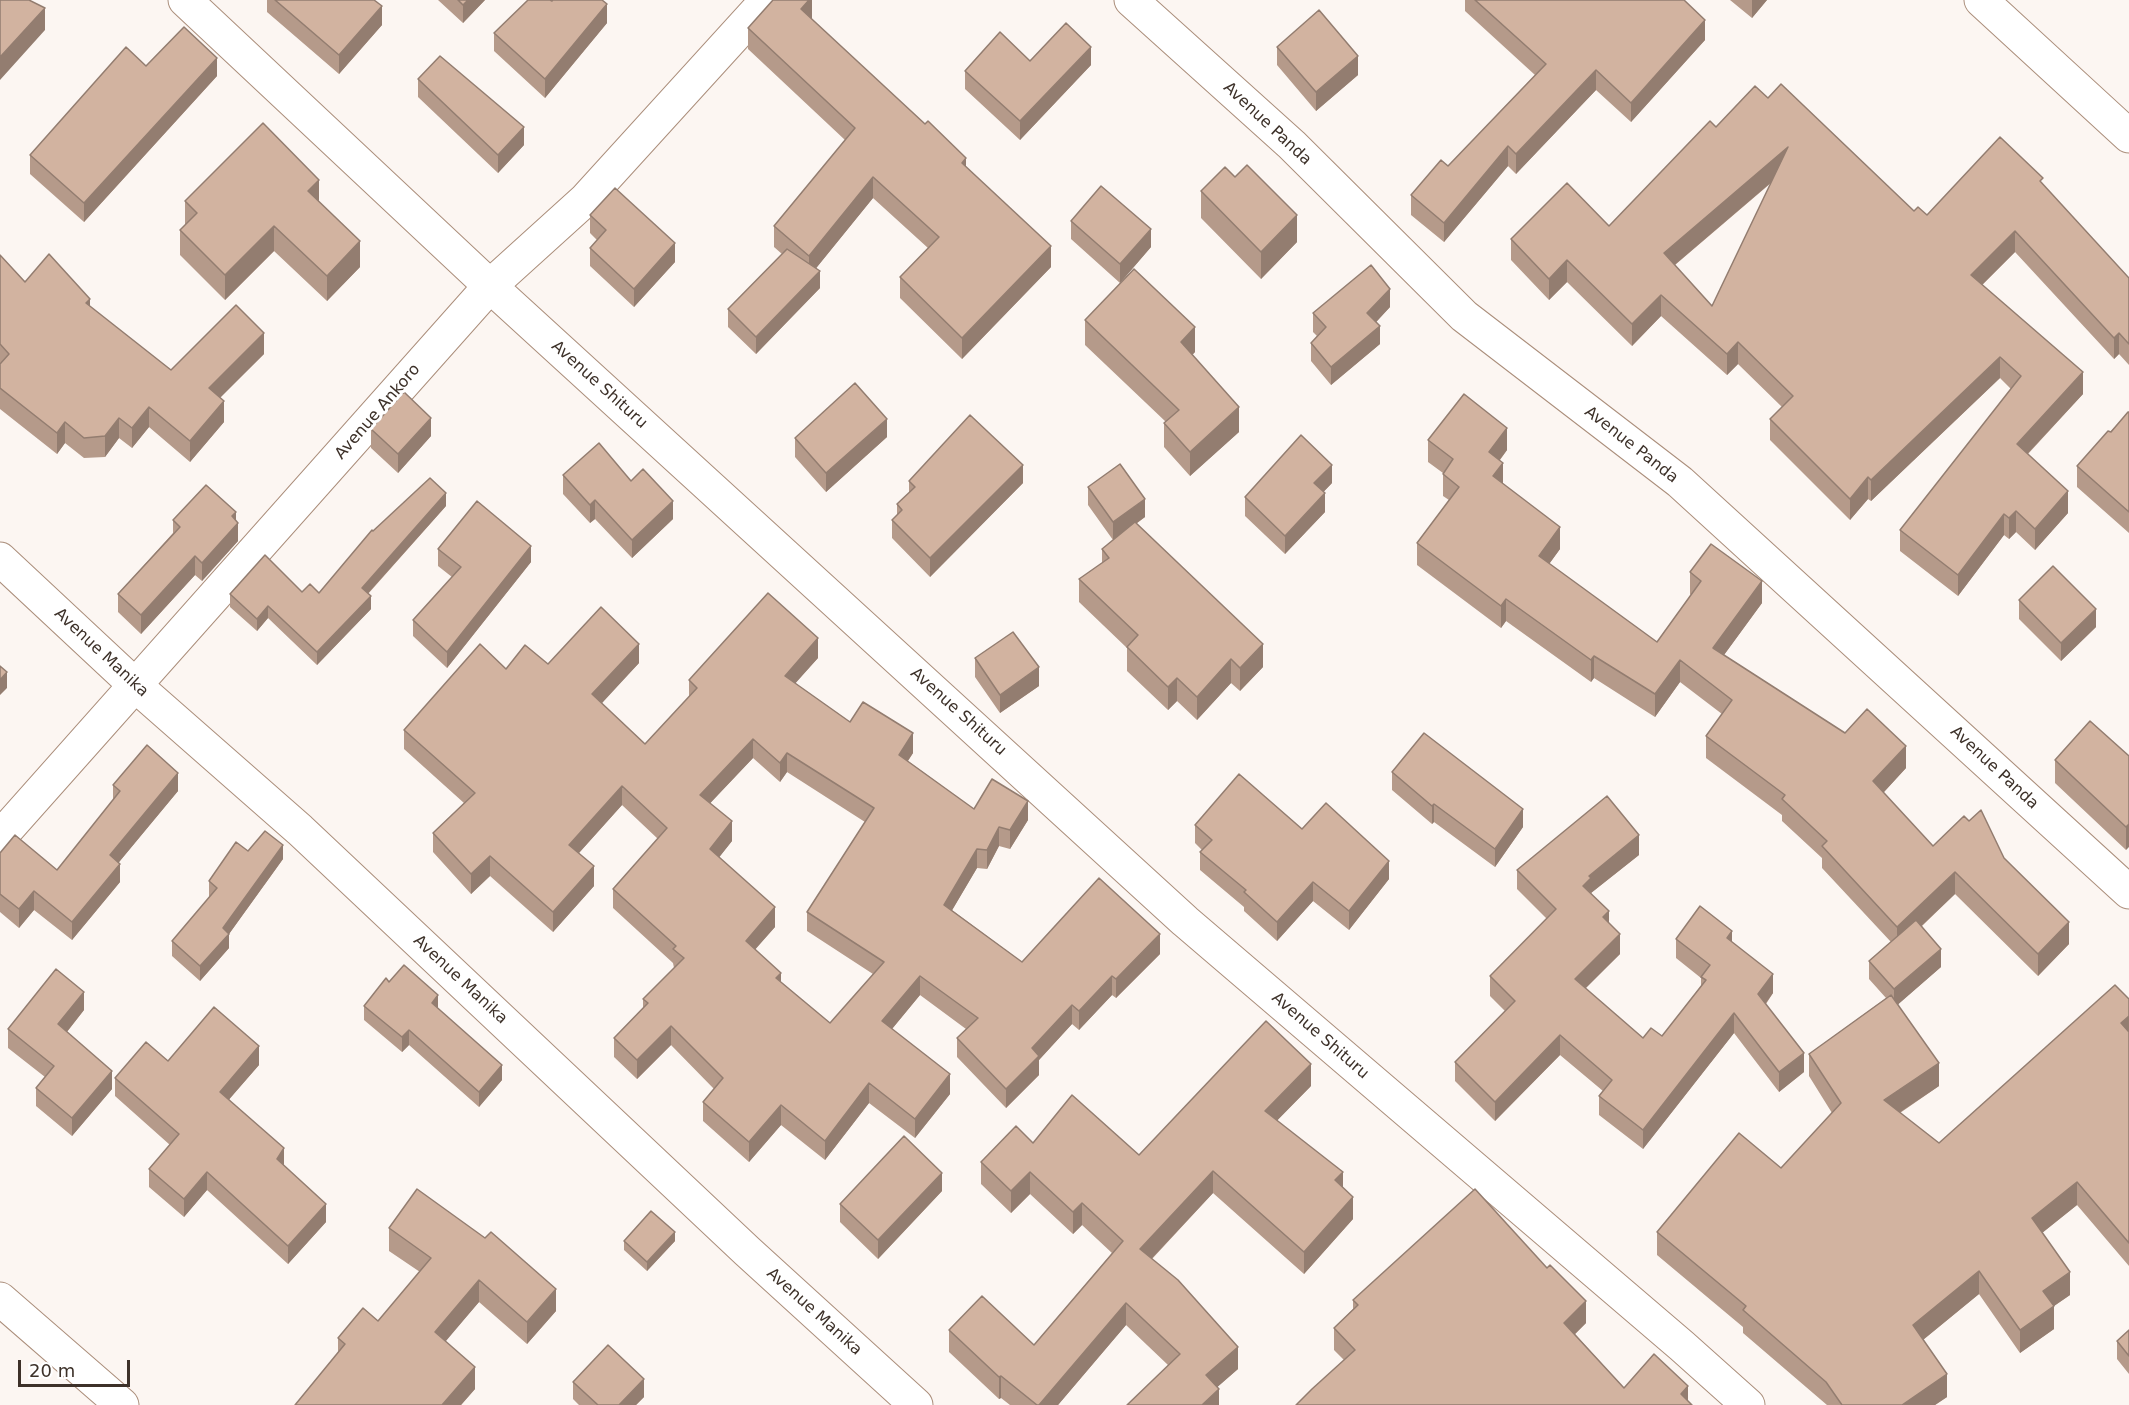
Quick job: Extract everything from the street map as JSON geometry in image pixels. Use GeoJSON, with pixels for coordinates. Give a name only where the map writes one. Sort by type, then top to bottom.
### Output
{"type":"FeatureCollection","features":[{"type":"Feature","properties":{"kind":"street","name":"Avenue Shituru"},"geometry":{"type":"LineString","coordinates":[[185,0],[490,286],[1185,921],[1673,1338],[1748,1405]]}},
{"type":"Feature","properties":{"kind":"street","name":"Avenue Ankoro"},"geometry":{"type":"LineString","coordinates":[[0,837],[490,286],[585,200],[767,0]]}},
{"type":"Feature","properties":{"kind":"street","name":"Avenue Panda"},"geometry":{"type":"LineString","coordinates":[[1131,0],[1292,146],[1464,316],[1680,482],[2129,892]]}},
{"type":"Feature","properties":{"kind":"street"},"geometry":{"type":"LineString","coordinates":[[1981,0],[2129,136]]}},
{"type":"Feature","properties":{"kind":"street","name":"Avenue Manika"},"geometry":{"type":"LineString","coordinates":[[0,559],[136,686],[300,830],[747,1251],[916,1405]]}},
{"type":"Feature","properties":{"kind":"street"},"geometry":{"type":"LineString","coordinates":[[0,1299],[122,1405]]}},
{"type":"Feature","properties":{"kind":"building"},"geometry":{"type":"Polygon","coordinates":[[[0,0],[29,0],[45,8],[0,57],[0,0]]]}},
{"type":"Feature","properties":{"kind":"building"},"geometry":{"type":"Polygon","coordinates":[[[275,0],[374,0],[382,6],[339,55],[275,0]]]}},
{"type":"Feature","properties":{"kind":"building"},"geometry":{"type":"Polygon","coordinates":[[[458,0],[468,0],[463,5],[458,0]]]}},
{"type":"Feature","properties":{"kind":"building"},"geometry":{"type":"Polygon","coordinates":[[[528,0],[602,0],[607,4],[545,79],[494,33],[528,0]]]}},
{"type":"Feature","properties":{"kind":"building"},"geometry":{"type":"Polygon","coordinates":[[[773,0],[809,0],[801,9],[925,124],[928,121],[966,158],[962,163],[1051,246],[962,338],[900,277],[939,237],[873,177],[809,256],[774,226],[855,128],[748,28],[773,0]]]}},
{"type":"Feature","properties":{"kind":"building"},"geometry":{"type":"Polygon","coordinates":[[[1475,0],[1684,0],[1705,20],[1631,103],[1596,70],[1516,154],[1508,146],[1444,223],[1411,195],[1441,160],[1448,166],[1546,64],[1475,0]]]}},
{"type":"Feature","properties":{"kind":"building"},"geometry":{"type":"Polygon","coordinates":[[[1319,10],[1358,56],[1316,92],[1277,47],[1319,10]]]}},
{"type":"Feature","properties":{"kind":"building"},"geometry":{"type":"Polygon","coordinates":[[[1066,23],[1091,47],[1020,121],[965,71],[1000,32],[1030,61],[1066,23]]]}},
{"type":"Feature","properties":{"kind":"building"},"geometry":{"type":"Polygon","coordinates":[[[184,27],[217,58],[84,203],[30,155],[126,47],[146,66],[184,27]]]}},
{"type":"Feature","properties":{"kind":"building"},"geometry":{"type":"Polygon","coordinates":[[[440,56],[524,127],[498,155],[418,79],[440,56]]]}},
{"type":"Feature","properties":{"kind":"building"},"geometry":{"type":"Polygon","coordinates":[[[1781,84],[1914,211],[1918,207],[1927,215],[2000,137],[2043,178],[2040,181],[2129,278],[2129,344],[2119,333],[2114,338],[2015,231],[1971,275],[2083,372],[2017,444],[2068,491],[2035,529],[2016,511],[2009,518],[2004,514],[1958,575],[1900,530],[2021,376],[2000,357],[1871,480],[1868,477],[1850,499],[1770,419],[1793,396],[1738,342],[1727,354],[1661,295],[1632,324],[1567,260],[1549,279],[1511,239],[1567,183],[1609,226],[1710,121],[1716,127],[1755,86],[1768,98],[1781,84]],[[1788,147],[1664,253],[1712,306],[1788,147]]]}},
{"type":"Feature","properties":{"kind":"building"},"geometry":{"type":"Polygon","coordinates":[[[263,123],[319,180],[308,191],[360,241],[327,276],[274,226],[225,275],[180,230],[197,213],[185,201],[263,123]]]}},
{"type":"Feature","properties":{"kind":"building"},"geometry":{"type":"Polygon","coordinates":[[[1247,165],[1297,215],[1261,252],[1201,191],[1225,167],[1235,177],[1247,165]]]}},
{"type":"Feature","properties":{"kind":"building"},"geometry":{"type":"Polygon","coordinates":[[[1101,186],[1151,229],[1120,264],[1071,221],[1101,186]]]}},
{"type":"Feature","properties":{"kind":"building"},"geometry":{"type":"Polygon","coordinates":[[[615,188],[675,243],[634,289],[590,248],[606,230],[590,215],[615,188]]]}},
{"type":"Feature","properties":{"kind":"building"},"geometry":{"type":"Polygon","coordinates":[[[787,249],[820,271],[756,337],[728,309],[787,249]]]}},
{"type":"Feature","properties":{"kind":"building"},"geometry":{"type":"Polygon","coordinates":[[[49,254],[90,299],[86,303],[171,370],[236,305],[264,333],[209,388],[224,401],[190,441],[149,407],[132,428],[119,418],[105,436],[84,438],[65,422],[57,433],[0,388],[0,364],[9,354],[0,344],[0,255],[25,282],[49,254]]]}},
{"type":"Feature","properties":{"kind":"building"},"geometry":{"type":"Polygon","coordinates":[[[1371,265],[1390,289],[1367,313],[1380,326],[1331,367],[1311,343],[1326,327],[1313,313],[1371,265]]]}},
{"type":"Feature","properties":{"kind":"building"},"geometry":{"type":"Polygon","coordinates":[[[1134,269],[1195,327],[1181,342],[1239,407],[1190,452],[1164,423],[1179,410],[1085,320],[1134,269]]]}},
{"type":"Feature","properties":{"kind":"building"},"geometry":{"type":"Polygon","coordinates":[[[855,383],[887,419],[826,473],[795,438],[855,383]]]}},
{"type":"Feature","properties":{"kind":"building"},"geometry":{"type":"Polygon","coordinates":[[[404,392],[431,418],[398,454],[371,429],[404,392]]]}},
{"type":"Feature","properties":{"kind":"building"},"geometry":{"type":"Polygon","coordinates":[[[1464,394],[1507,428],[1489,452],[1503,463],[1493,476],[1560,527],[1539,556],[1657,642],[1701,581],[1690,572],[1711,544],[1762,581],[1713,648],[1845,733],[1867,709],[1906,746],[1873,781],[1933,846],[1964,816],[1969,821],[1981,810],[2004,858],[2069,922],[2038,954],[1955,872],[1897,927],[1822,846],[1827,841],[1782,799],[1785,795],[1706,736],[1732,700],[1680,660],[1655,694],[1594,656],[1591,660],[1506,599],[1501,606],[1417,543],[1459,487],[1443,474],[1453,459],[1428,440],[1464,394]]]}},
{"type":"Feature","properties":{"kind":"building"},"geometry":{"type":"Polygon","coordinates":[[[2129,412],[2129,512],[2077,466],[2129,412]]]}},
{"type":"Feature","properties":{"kind":"building"},"geometry":{"type":"Polygon","coordinates":[[[970,415],[1023,465],[930,558],[892,520],[902,510],[897,504],[915,487],[909,481],[970,415]]]}},
{"type":"Feature","properties":{"kind":"building"},"geometry":{"type":"Polygon","coordinates":[[[1301,435],[1332,465],[1314,483],[1325,493],[1285,536],[1245,497],[1301,435]]]}},
{"type":"Feature","properties":{"kind":"building"},"geometry":{"type":"Polygon","coordinates":[[[599,443],[631,481],[643,469],[673,501],[632,540],[595,500],[590,505],[563,475],[599,443]]]}},
{"type":"Feature","properties":{"kind":"building"},"geometry":{"type":"Polygon","coordinates":[[[1120,464],[1145,499],[1113,522],[1088,487],[1120,464]]]}},
{"type":"Feature","properties":{"kind":"building"},"geometry":{"type":"Polygon","coordinates":[[[430,478],[446,493],[362,588],[371,596],[317,652],[268,606],[257,619],[230,594],[265,555],[302,592],[310,584],[319,593],[372,530],[430,478]]]}},
{"type":"Feature","properties":{"kind":"building"},"geometry":{"type":"Polygon","coordinates":[[[206,485],[236,512],[232,516],[238,523],[202,563],[195,556],[141,615],[118,594],[180,527],[173,520],[206,485]]]}},
{"type":"Feature","properties":{"kind":"building"},"geometry":{"type":"Polygon","coordinates":[[[477,501],[531,546],[447,652],[413,620],[461,567],[438,549],[477,501]]]}},
{"type":"Feature","properties":{"kind":"building"},"geometry":{"type":"Polygon","coordinates":[[[1135,522],[1263,644],[1240,668],[1231,659],[1197,697],[1177,678],[1168,687],[1127,647],[1138,635],[1079,579],[1109,558],[1102,549],[1135,522]]]}},
{"type":"Feature","properties":{"kind":"building"},"geometry":{"type":"Polygon","coordinates":[[[2053,566],[2096,609],[2061,643],[2019,600],[2053,566]]]}},
{"type":"Feature","properties":{"kind":"building"},"geometry":{"type":"Polygon","coordinates":[[[768,593],[818,638],[785,676],[850,722],[863,702],[913,733],[899,755],[974,809],[992,779],[1028,801],[1010,830],[999,827],[987,850],[977,849],[944,905],[1022,962],[1099,878],[1160,934],[1116,979],[1112,976],[1079,1011],[1072,1005],[1032,1048],[1039,1056],[1006,1089],[957,1038],[978,1018],[920,976],[882,1021],[950,1074],[915,1119],[869,1083],[825,1141],[781,1105],[749,1142],[703,1102],[723,1078],[671,1026],[637,1060],[614,1038],[648,1003],[643,999],[684,958],[673,949],[676,946],[613,889],[667,828],[622,786],[569,845],[594,866],[553,912],[490,856],[471,874],[433,833],[475,793],[404,730],[480,644],[506,669],[525,645],[548,664],[601,607],[639,644],[592,694],[645,744],[697,688],[689,680],[768,593]],[[753,739],[700,795],[732,821],[710,849],[775,907],[746,941],[781,973],[776,978],[830,1023],[884,962],[807,912],[874,808],[787,753],[780,763],[753,739]]]}},
{"type":"Feature","properties":{"kind":"building"},"geometry":{"type":"Polygon","coordinates":[[[1013,632],[1039,667],[1000,695],[975,658],[1013,632]]]}},
{"type":"Feature","properties":{"kind":"building"},"geometry":{"type":"Polygon","coordinates":[[[0,666],[7,672],[0,680],[0,666]]]}},
{"type":"Feature","properties":{"kind":"building"},"geometry":{"type":"Polygon","coordinates":[[[2090,721],[2129,756],[2129,824],[2126,827],[2055,760],[2090,721]]]}},
{"type":"Feature","properties":{"kind":"building"},"geometry":{"type":"Polygon","coordinates":[[[1424,733],[1523,809],[1495,849],[1434,804],[1432,806],[1392,772],[1424,733]]]}},
{"type":"Feature","properties":{"kind":"building"},"geometry":{"type":"Polygon","coordinates":[[[147,745],[178,773],[110,855],[120,864],[72,922],[34,891],[19,909],[0,894],[0,853],[15,835],[57,870],[120,791],[113,785],[147,745]]]}},
{"type":"Feature","properties":{"kind":"building"},"geometry":{"type":"Polygon","coordinates":[[[1239,774],[1302,829],[1326,803],[1389,861],[1349,911],[1313,882],[1277,922],[1244,892],[1246,890],[1200,852],[1212,840],[1195,825],[1239,774]]]}},
{"type":"Feature","properties":{"kind":"building"},"geometry":{"type":"Polygon","coordinates":[[[1607,796],[1639,835],[1589,876],[1591,878],[1583,886],[1609,911],[1603,917],[1620,934],[1575,979],[1643,1038],[1651,1028],[1662,1036],[1706,980],[1701,977],[1710,965],[1676,939],[1700,906],[1732,931],[1727,938],[1773,974],[1758,994],[1804,1053],[1779,1072],[1734,1013],[1643,1130],[1599,1096],[1612,1080],[1560,1035],[1495,1102],[1455,1062],[1515,1001],[1490,976],[1556,909],[1517,870],[1607,796]]]}},
{"type":"Feature","properties":{"kind":"building"},"geometry":{"type":"Polygon","coordinates":[[[265,831],[283,845],[223,928],[229,934],[200,966],[172,941],[217,888],[209,881],[236,842],[248,851],[265,831]]]}},
{"type":"Feature","properties":{"kind":"building"},"geometry":{"type":"Polygon","coordinates":[[[1916,920],[1941,949],[1894,989],[1869,961],[1916,920]]]}},
{"type":"Feature","properties":{"kind":"building"},"geometry":{"type":"Polygon","coordinates":[[[404,965],[438,995],[432,1003],[502,1065],[479,1092],[409,1030],[402,1037],[364,1006],[386,978],[389,982],[404,965]]]}},
{"type":"Feature","properties":{"kind":"building"},"geometry":{"type":"Polygon","coordinates":[[[56,969],[84,992],[58,1024],[112,1071],[72,1118],[36,1088],[54,1066],[8,1029],[56,969]]]}},
{"type":"Feature","properties":{"kind":"building"},"geometry":{"type":"Polygon","coordinates":[[[2115,985],[2129,999],[2129,1016],[2121,1023],[2129,1032],[2129,1243],[2077,1182],[2032,1218],[2070,1272],[2043,1291],[2054,1306],[2020,1330],[1979,1271],[1913,1325],[1947,1374],[1902,1405],[1842,1405],[1826,1382],[1743,1310],[1746,1306],[1657,1232],[1739,1133],[1781,1168],[1841,1103],[1809,1054],[1891,995],[1939,1063],[1884,1100],[1939,1143],[2115,985]]]}},
{"type":"Feature","properties":{"kind":"building"},"geometry":{"type":"Polygon","coordinates":[[[214,1007],[259,1046],[220,1092],[284,1148],[277,1159],[326,1204],[288,1246],[207,1172],[184,1199],[149,1169],[179,1134],[115,1078],[146,1042],[168,1061],[214,1007]]]}},
{"type":"Feature","properties":{"kind":"building"},"geometry":{"type":"Polygon","coordinates":[[[1266,1021],[1311,1064],[1265,1111],[1343,1172],[1335,1180],[1353,1197],[1304,1252],[1213,1171],[1140,1249],[1178,1280],[1238,1347],[1206,1375],[1219,1389],[1202,1405],[1127,1405],[1180,1354],[1126,1303],[1037,1405],[1001,1376],[999,1377],[949,1330],[982,1296],[1034,1345],[1123,1241],[1082,1203],[1073,1212],[1030,1172],[1011,1191],[981,1162],[1016,1126],[1033,1143],[1072,1095],[1139,1155],[1266,1021]]]}},
{"type":"Feature","properties":{"kind":"building"},"geometry":{"type":"Polygon","coordinates":[[[904,1136],[942,1173],[878,1240],[840,1204],[904,1136]]]}},
{"type":"Feature","properties":{"kind":"building"},"geometry":{"type":"Polygon","coordinates":[[[417,1189],[485,1238],[491,1232],[556,1289],[527,1322],[479,1280],[435,1332],[475,1367],[442,1405],[295,1405],[345,1344],[338,1338],[363,1308],[378,1321],[431,1258],[389,1228],[417,1189]]]}},
{"type":"Feature","properties":{"kind":"building"},"geometry":{"type":"Polygon","coordinates":[[[1475,1189],[1547,1268],[1550,1265],[1586,1301],[1564,1323],[1624,1388],[1654,1354],[1688,1386],[1681,1394],[1692,1405],[1296,1405],[1355,1350],[1334,1328],[1358,1305],[1353,1300],[1475,1189]]]}},
{"type":"Feature","properties":{"kind":"building"},"geometry":{"type":"Polygon","coordinates":[[[651,1211],[675,1232],[647,1262],[624,1241],[651,1211]]]}},
{"type":"Feature","properties":{"kind":"building"},"geometry":{"type":"Polygon","coordinates":[[[2129,1330],[2129,1356],[2117,1341],[2129,1330]]]}},
{"type":"Feature","properties":{"kind":"building"},"geometry":{"type":"Polygon","coordinates":[[[608,1345],[644,1379],[619,1405],[598,1405],[573,1382],[608,1345]]]}}]}
